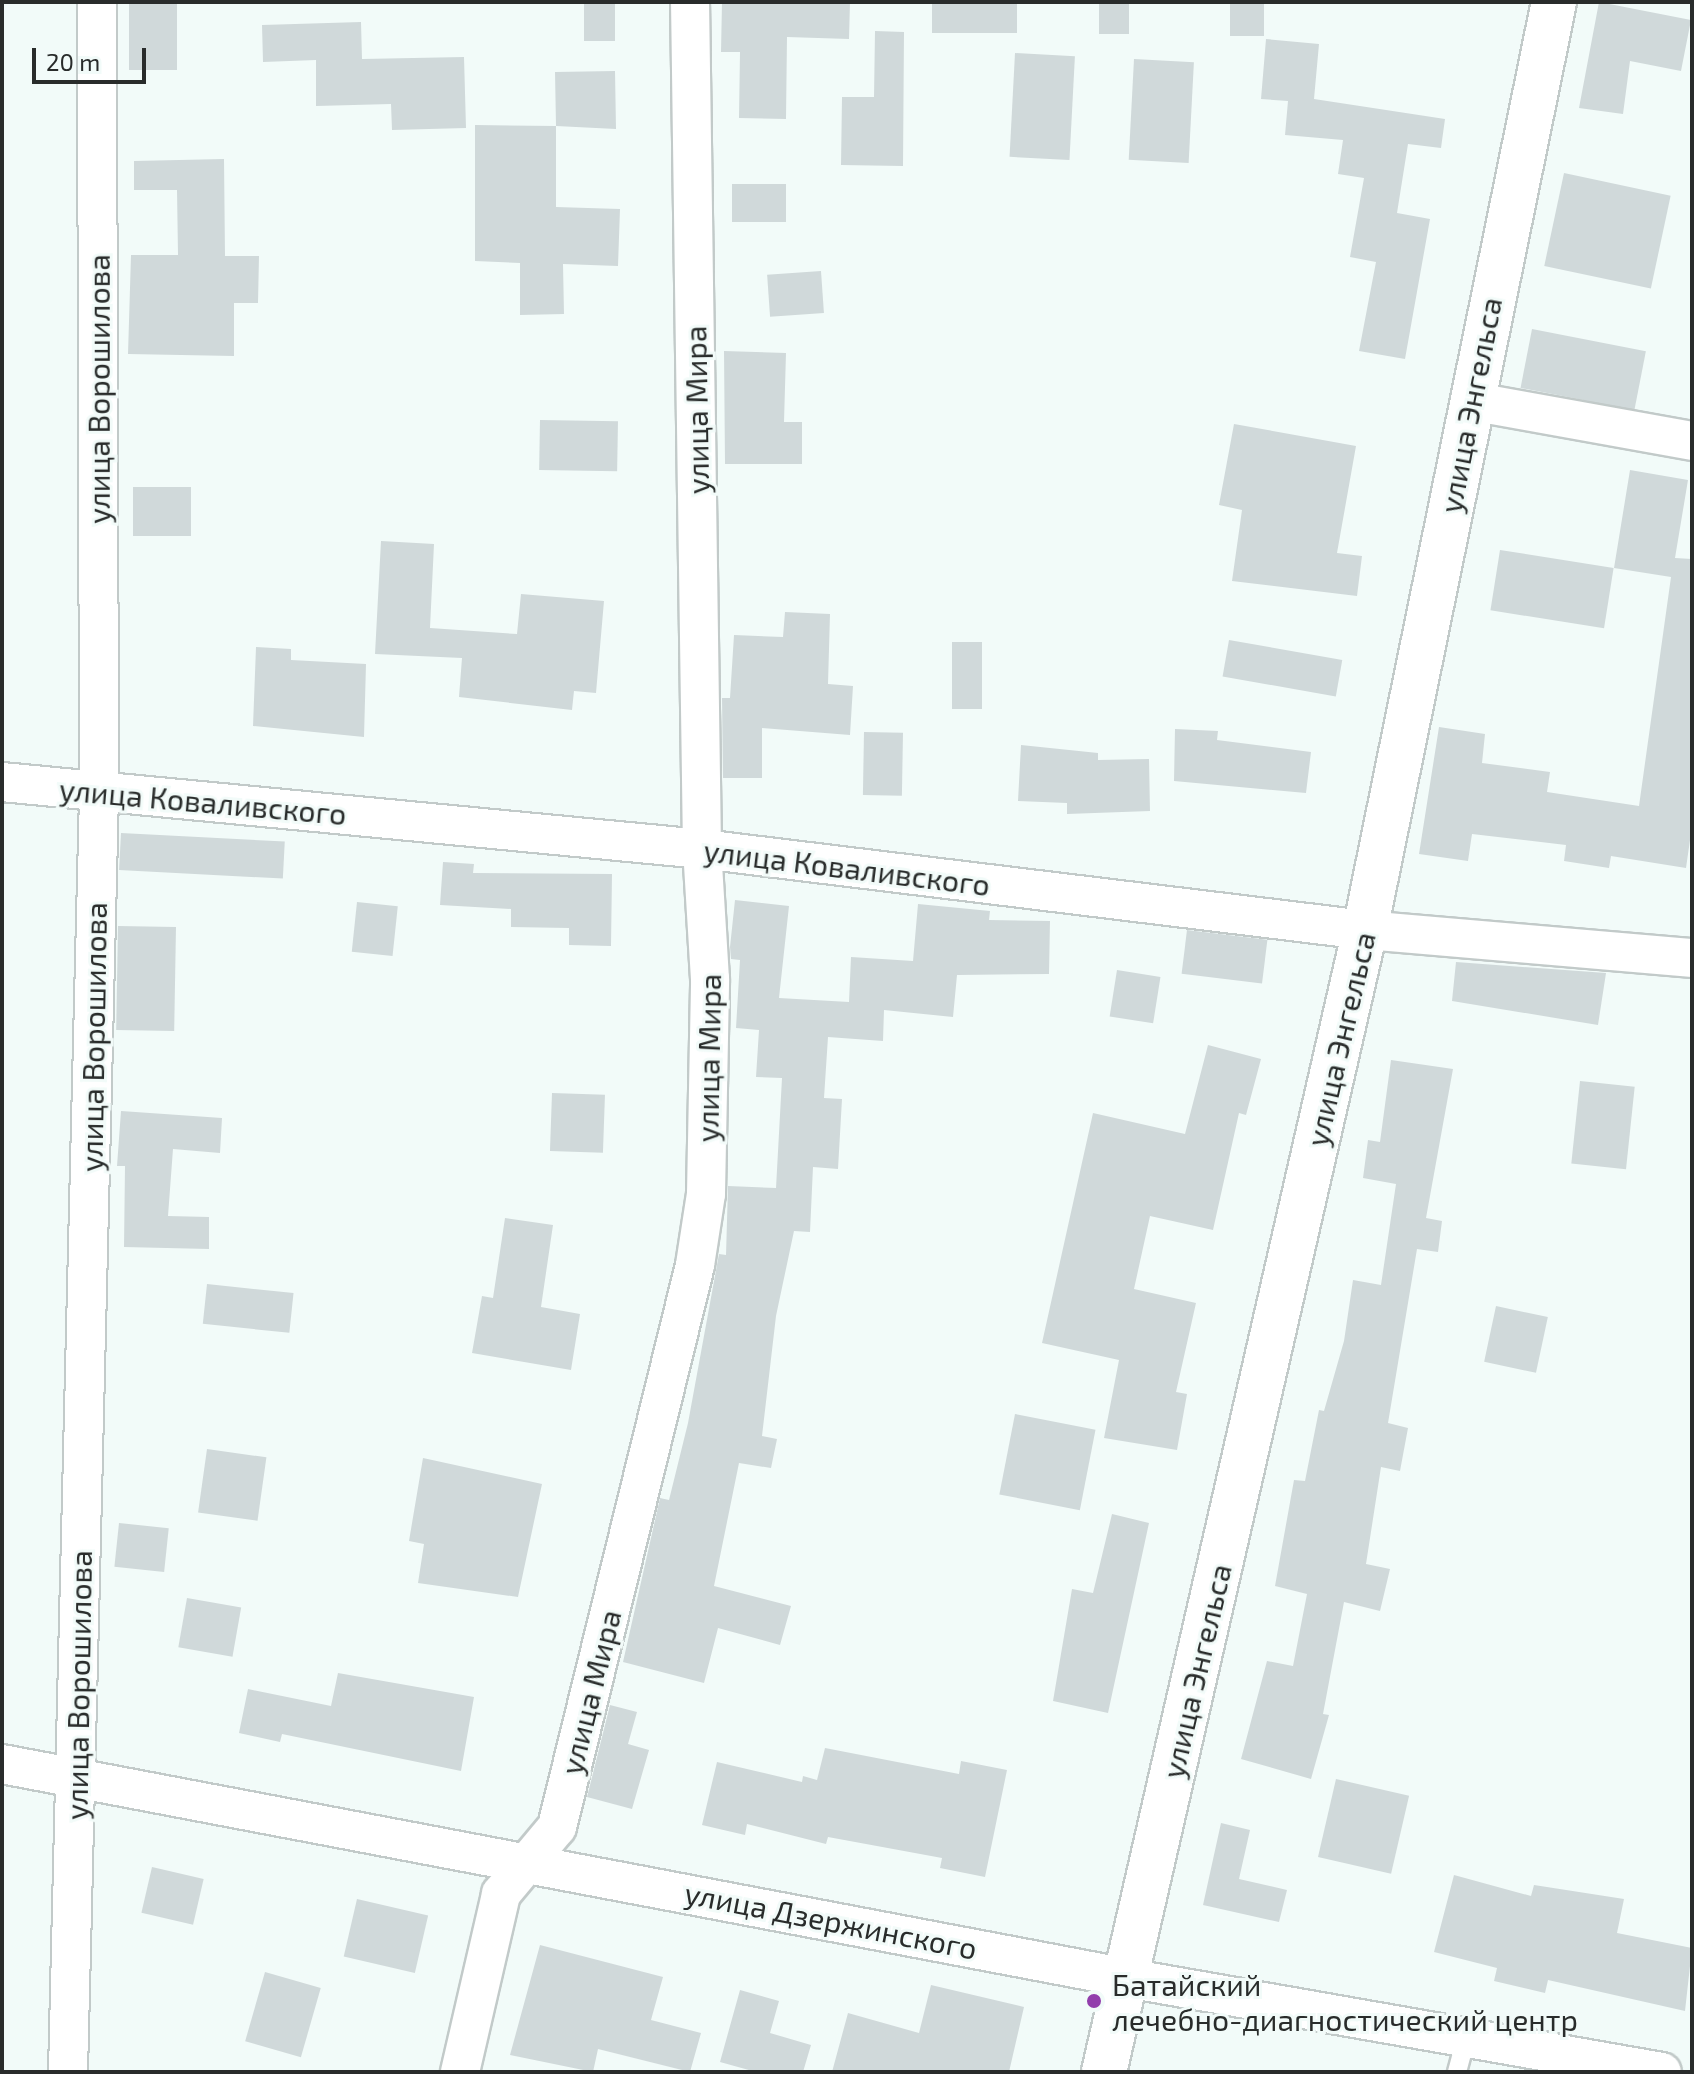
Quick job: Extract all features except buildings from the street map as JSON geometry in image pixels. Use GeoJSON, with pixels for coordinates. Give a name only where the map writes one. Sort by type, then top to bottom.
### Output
{"type":"FeatureCollection","features":[{"type":"Feature","properties":{"kind":"main road","name":"улица Энгельса"},"geometry":{"type":"LineString","coordinates":[[1104,2072],[1365,930],[1470,401],[1554,2]]}},
{"type":"Feature","properties":{"kind":"street","name":"улица Ворошилова"},"geometry":{"type":"LineString","coordinates":[[68,2072],[99,792],[97,2]]}},
{"type":"Feature","properties":{"kind":"street","name":"улица Мира"},"geometry":{"type":"LineString","coordinates":[[460,2072],[501,1894],[557,1827],[695,1265],[706,1194],[710,979],[702,849],[690,2]]}},
{"type":"Feature","properties":{"kind":"street"},"geometry":{"type":"LineString","coordinates":[[1470,401],[1692,441]]}},
{"type":"Feature","properties":{"kind":"street","name":"улица Коваливского"},"geometry":{"type":"LineString","coordinates":[[2,782],[702,849],[1365,930],[1692,958]]}},
{"type":"Feature","properties":{"kind":"street","name":"улица Дзержинского"},"geometry":{"type":"LineString","coordinates":[[2,1764],[527,1861],[1127,1978],[1461,2055],[1662,2072]]}},
{"type":"Feature","properties":{"kind":"place","name":"Батайский лечебно-диагностический центр"},"geometry":{"type":"Point","coordinates":[1094,2001]}}]}
